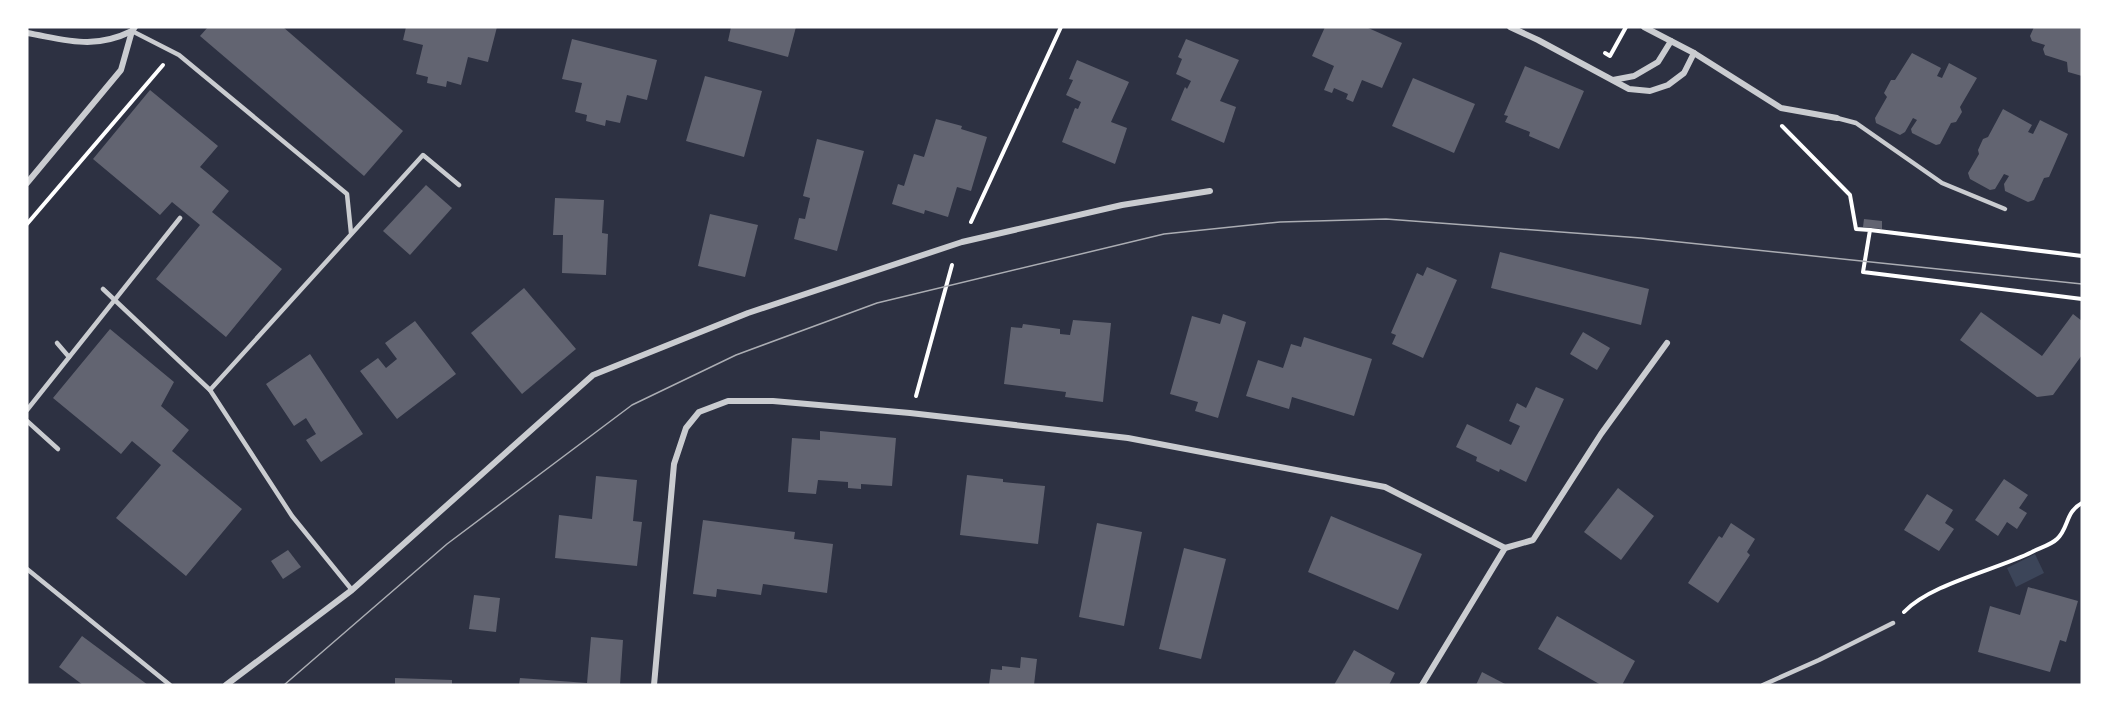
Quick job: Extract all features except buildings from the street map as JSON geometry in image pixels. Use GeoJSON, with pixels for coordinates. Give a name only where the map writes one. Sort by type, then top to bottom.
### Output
{"type":"FeatureCollection","features":[{"type":"Feature","properties":{"kind":"street"},"geometry":{"type":"LineString","coordinates":[[1510,27],[1629,89],[1650,91],[1668,85],[1684,73],[1694,53]]}},
{"type":"Feature","properties":{"kind":"street"},"geometry":{"type":"LineString","coordinates":[[1644,27],[1694,53],[1781,108],[1837,118]]}},
{"type":"Feature","properties":{"kind":"street"},"geometry":{"type":"LineString","coordinates":[[27,33],[71,41],[95,42],[114,40],[134,28]]}},
{"type":"Feature","properties":{"kind":"street"},"geometry":{"type":"LineString","coordinates":[[27,183],[122,70],[134,28]]}},
{"type":"Feature","properties":{"kind":"street"},"geometry":{"type":"LineString","coordinates":[[1613,80],[1634,76],[1658,62],[1671,41]]}},
{"type":"Feature","properties":{"kind":"street"},"geometry":{"type":"LineString","coordinates":[[226,685],[352,590],[593,375],[748,313],[962,242],[1122,204],[1210,191]]}},
{"type":"Feature","properties":{"kind":"street"},"geometry":{"type":"LineString","coordinates":[[1422,685],[1505,548],[1533,540],[1601,434],[1667,343]]}},
{"type":"Feature","properties":{"kind":"street"},"geometry":{"type":"LineString","coordinates":[[654,685],[674,465],[687,428],[699,412],[728,401],[773,400],[1128,438],[1385,487],[1505,548]]}},
{"type":"Feature","properties":{"kind":"lane"},"geometry":{"type":"LineString","coordinates":[[134,28],[179,55],[347,194],[351,233]]}},
{"type":"Feature","properties":{"kind":"lane"},"geometry":{"type":"LineString","coordinates":[[1837,118],[1856,123],[1942,183],[2005,209]]}},
{"type":"Feature","properties":{"kind":"lane"},"geometry":{"type":"LineString","coordinates":[[210,390],[423,155],[459,185]]}},
{"type":"Feature","properties":{"kind":"lane"},"geometry":{"type":"LineString","coordinates":[[27,410],[180,218]]}},
{"type":"Feature","properties":{"kind":"lane"},"geometry":{"type":"LineString","coordinates":[[103,289],[210,390],[292,516],[352,590]]}},
{"type":"Feature","properties":{"kind":"lane"},"geometry":{"type":"LineString","coordinates":[[57,343],[69,357]]}},
{"type":"Feature","properties":{"kind":"lane"},"geometry":{"type":"LineString","coordinates":[[27,421],[58,449]]}},
{"type":"Feature","properties":{"kind":"lane"},"geometry":{"type":"LineString","coordinates":[[27,569],[170,685]]}},
{"type":"Feature","properties":{"kind":"lane"},"geometry":{"type":"LineString","coordinates":[[1763,685],[1893,623]]}},
{"type":"Feature","properties":{"kind":"path"},"geometry":{"type":"LineString","coordinates":[[962,242],[1061,27]]}},
{"type":"Feature","properties":{"kind":"path"},"geometry":{"type":"LineString","coordinates":[[1600,51],[1610,56],[1626,27]]}},
{"type":"Feature","properties":{"kind":"path"},"geometry":{"type":"LineString","coordinates":[[27,224],[167,62]]}},
{"type":"Feature","properties":{"kind":"path"},"geometry":{"type":"LineString","coordinates":[[1781,108],[1776,120],[1850,195],[1856,229],[2082,256]]}},
{"type":"Feature","properties":{"kind":"path"},"geometry":{"type":"LineString","coordinates":[[1870,230],[1863,272],[2082,299]]}},
{"type":"Feature","properties":{"kind":"path"},"geometry":{"type":"LineString","coordinates":[[914,400],[952,264]]}},
{"type":"Feature","properties":{"kind":"path"},"geometry":{"type":"LineString","coordinates":[[1893,623],[1911,604],[1920,599],[1950,584],[2016,560],[2057,539],[2073,507],[2082,503]]}},
{"type":"Feature","properties":{"kind":"shaded area"},"geometry":{"type":"Polygon","coordinates":[[[2035,554],[2044,573],[2016,587],[2007,568],[2035,554]]]}},
{"type":"Feature","properties":{"kind":"tram line"},"geometry":{"type":"LineString","coordinates":[[284,685],[447,544],[632,405],[736,355],[877,303],[1164,234],[1280,222],[1386,219],[1641,238],[2082,284]]}}]}
